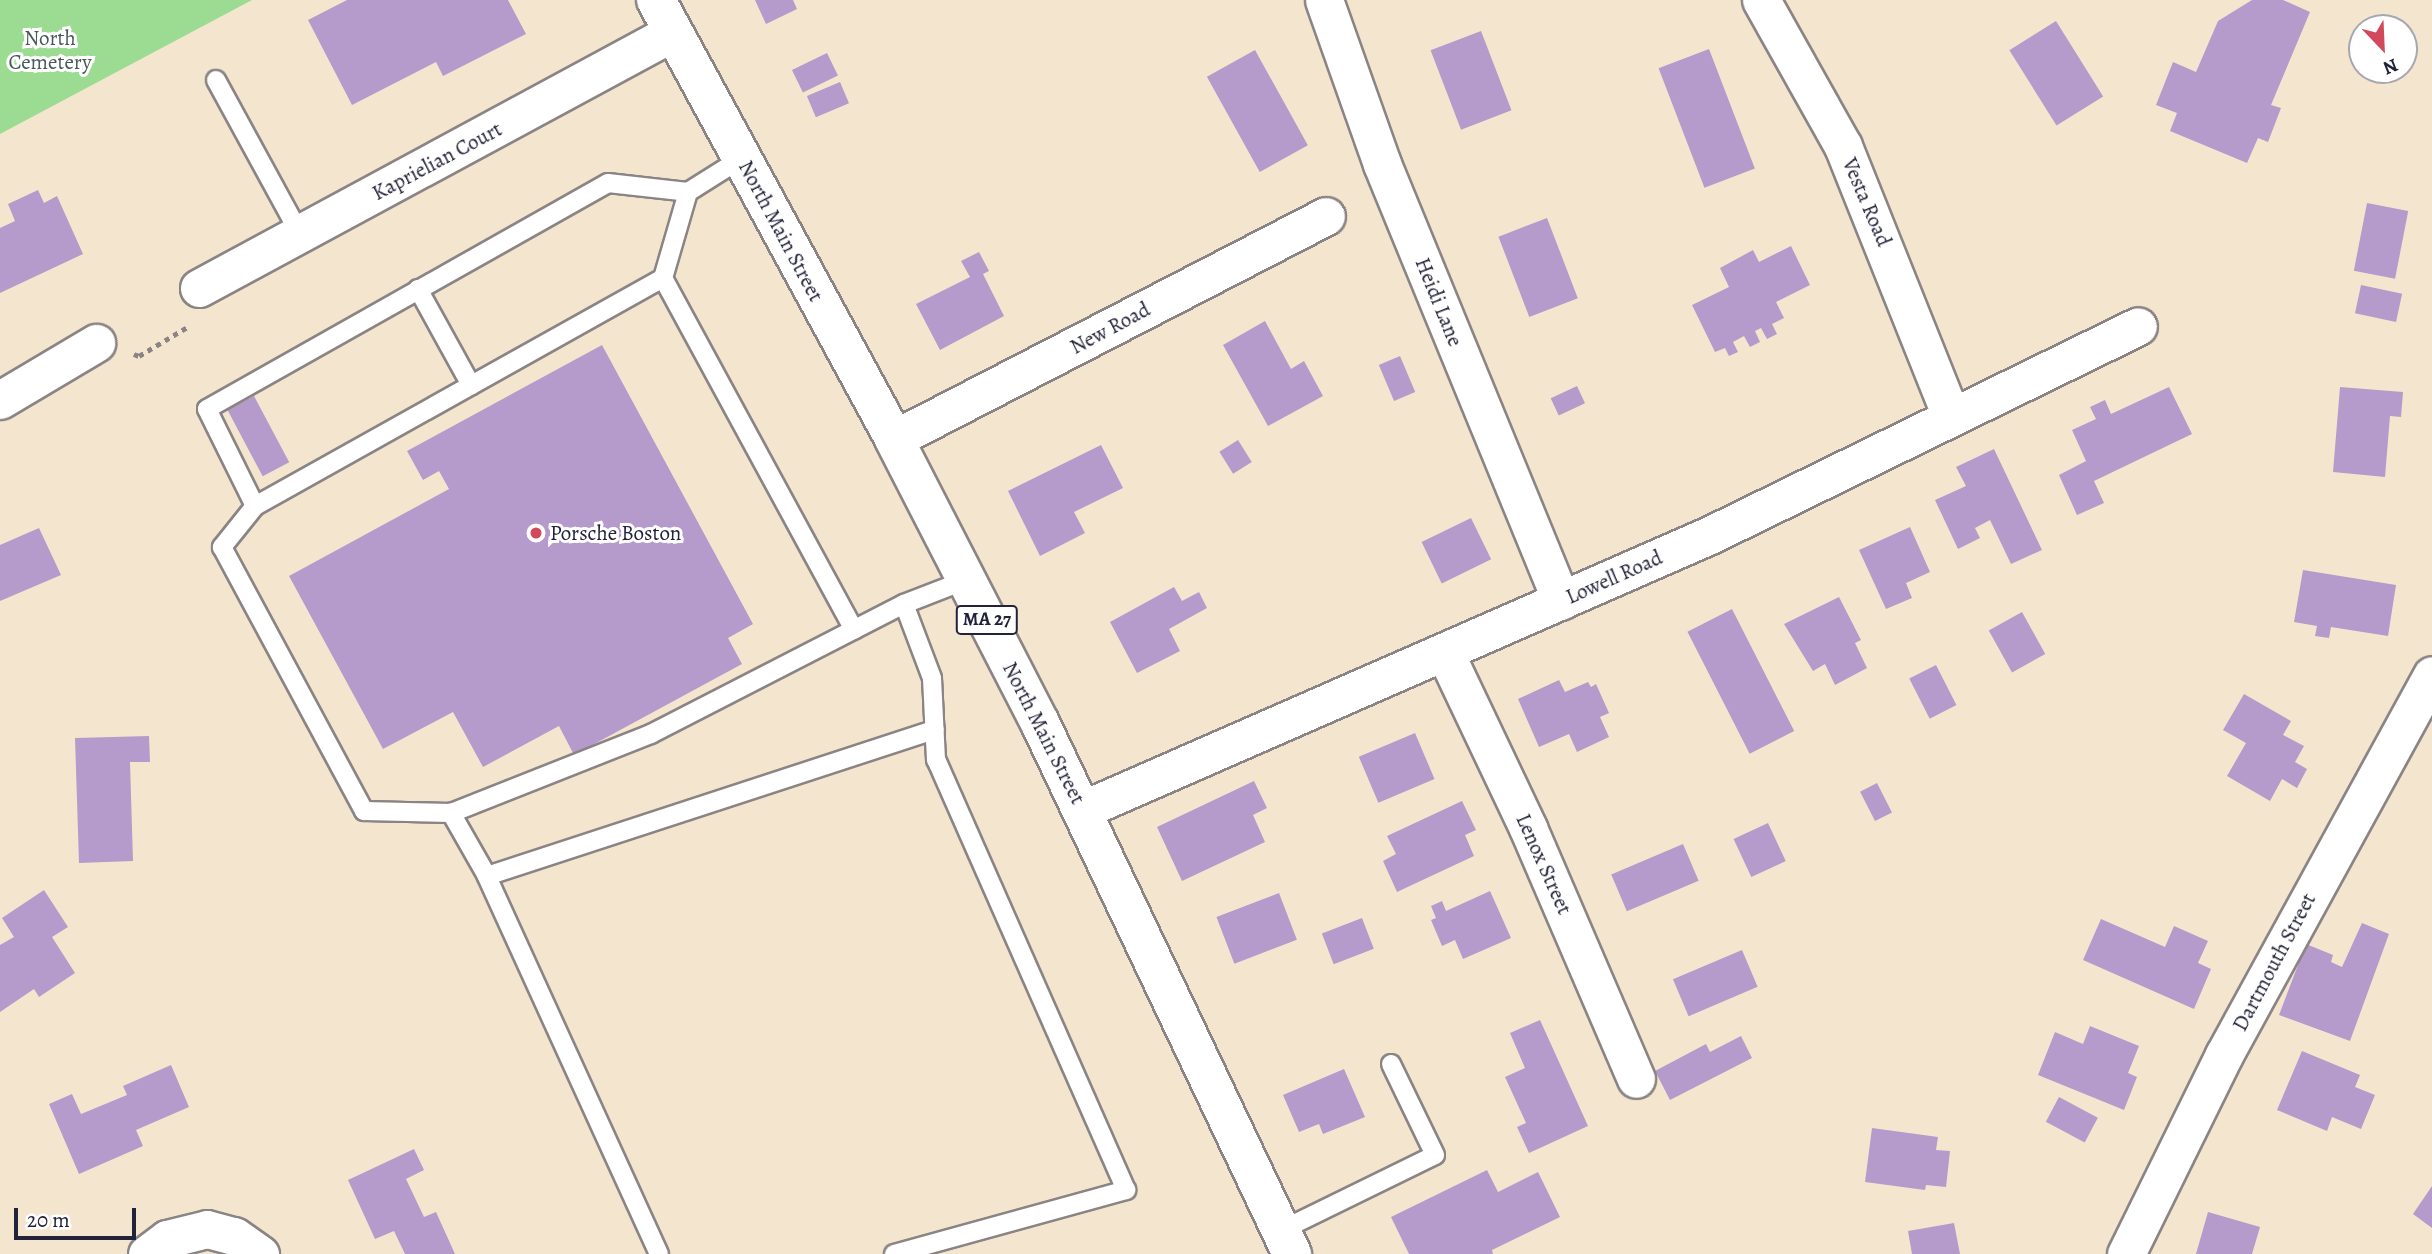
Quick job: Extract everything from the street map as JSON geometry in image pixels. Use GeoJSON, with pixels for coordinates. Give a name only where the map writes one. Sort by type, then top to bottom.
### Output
{"type":"FeatureCollection","features":[{"type":"Feature","properties":{"kind":"main road","name":"North Main Street"},"geometry":{"type":"LineString","coordinates":[[665,16],[894,439],[967,580],[1082,810],[1287,1242]]}},
{"type":"Feature","properties":{"kind":"street","name":"Heidi Lane"},"geometry":{"type":"LineString","coordinates":[[1324,0],[1382,164],[1561,601]]}},
{"type":"Feature","properties":{"kind":"street","name":"Vesta Road"},"geometry":{"type":"LineString","coordinates":[[1761,0],[1843,146],[1950,414]]}},
{"type":"Feature","properties":{"kind":"street","name":"Kaprielian Court"},"geometry":{"type":"LineString","coordinates":[[199,288],[300,234],[665,16]]}},
{"type":"Feature","properties":{"kind":"street","name":"New Road"},"geometry":{"type":"LineString","coordinates":[[894,439],[1326,216]]}},
{"type":"Feature","properties":{"kind":"street","name":"Lowell Road"},"geometry":{"type":"LineString","coordinates":[[1082,810],[1710,535],[1950,414],[2138,326]]}},
{"type":"Feature","properties":{"kind":"street"},"geometry":{"type":"LineString","coordinates":[[0,400],[96,343]]}},
{"type":"Feature","properties":{"kind":"street","name":"Lenox Street"},"geometry":{"type":"LineString","coordinates":[[1445,653],[1534,840],[1636,1079]]}},
{"type":"Feature","properties":{"kind":"street","name":"Dartmouth Street"},"geometry":{"type":"LineString","coordinates":[[2126,1254],[2224,1055],[2432,675]]}},
{"type":"Feature","properties":{"kind":"street"},"geometry":{"type":"LineString","coordinates":[[147,1254],[167,1239],[207,1229],[234,1236],[260,1254]]}},
{"type":"Feature","properties":{"kind":"lane"},"geometry":{"type":"LineString","coordinates":[[216,80],[300,234]]}},
{"type":"Feature","properties":{"kind":"lane"},"geometry":{"type":"LineString","coordinates":[[255,506],[207,409],[608,183],[688,192],[742,158]]}},
{"type":"Feature","properties":{"kind":"lane"},"geometry":{"type":"LineString","coordinates":[[688,192],[663,278],[255,506],[222,547],[364,811],[452,813],[651,734],[904,604],[967,580]]}},
{"type":"Feature","properties":{"kind":"lane"},"geometry":{"type":"LineString","coordinates":[[663,278],[854,630]]}},
{"type":"Feature","properties":{"kind":"lane"},"geometry":{"type":"LineString","coordinates":[[418,289],[471,385]]}},
{"type":"Feature","properties":{"kind":"lane"},"geometry":{"type":"LineString","coordinates":[[894,1254],[1126,1190],[936,760],[932,678],[904,604]]}},
{"type":"Feature","properties":{"kind":"lane"},"geometry":{"type":"LineString","coordinates":[[487,876],[935,730]]}},
{"type":"Feature","properties":{"kind":"lane"},"geometry":{"type":"LineString","coordinates":[[452,813],[487,876],[659,1254]]}},
{"type":"Feature","properties":{"kind":"lane"},"geometry":{"type":"LineString","coordinates":[[1287,1242],[1435,1155],[1391,1064]]}},
{"type":"Feature","properties":{"kind":"path"},"geometry":{"type":"LineString","coordinates":[[96,343],[139,356],[175,337],[187,330],[199,288]]}},
{"type":"Feature","properties":{"kind":"green space","name":"North Cemetery"},"geometry":{"type":"Polygon","coordinates":[[[0,0],[252,0],[0,134],[0,0]]]}},
{"type":"Feature","properties":{"kind":"building"},"geometry":{"type":"Polygon","coordinates":[[[347,0],[508,0],[526,34],[443,76],[436,62],[352,105],[308,20],[347,0]]]}},
{"type":"Feature","properties":{"kind":"building"},"geometry":{"type":"Polygon","coordinates":[[[755,0],[793,0],[797,9],[766,24],[755,0]]]}},
{"type":"Feature","properties":{"kind":"building"},"geometry":{"type":"Polygon","coordinates":[[[2252,0],[2283,0],[2310,12],[2271,105],[2281,108],[2268,142],[2258,138],[2247,163],[2170,131],[2177,113],[2156,105],[2173,62],[2196,72],[2218,21],[2252,0]]]}},
{"type":"Feature","properties":{"kind":"building"},"geometry":{"type":"Polygon","coordinates":[[[2056,21],[2103,96],[2057,126],[2009,50],[2056,21]]]}},
{"type":"Feature","properties":{"kind":"building"},"geometry":{"type":"Polygon","coordinates":[[[1481,31],[1511,110],[1461,130],[1431,50],[1481,31]]]}},
{"type":"Feature","properties":{"kind":"building"},"geometry":{"type":"Polygon","coordinates":[[[1709,49],[1755,168],[1704,188],[1659,68],[1709,49]]]}},
{"type":"Feature","properties":{"kind":"building"},"geometry":{"type":"Polygon","coordinates":[[[1255,50],[1308,145],[1260,172],[1207,77],[1255,50]]]}},
{"type":"Feature","properties":{"kind":"building"},"geometry":{"type":"Polygon","coordinates":[[[827,53],[838,75],[803,93],[792,70],[827,53]]]}},
{"type":"Feature","properties":{"kind":"building"},"geometry":{"type":"Polygon","coordinates":[[[840,82],[849,103],[816,117],[807,96],[840,82]]]}},
{"type":"Feature","properties":{"kind":"building"},"geometry":{"type":"Polygon","coordinates":[[[38,190],[44,203],[57,196],[83,254],[0,293],[0,228],[15,221],[8,204],[38,190]]]}},
{"type":"Feature","properties":{"kind":"building"},"geometry":{"type":"Polygon","coordinates":[[[2367,203],[2408,211],[2395,279],[2354,271],[2367,203]]]}},
{"type":"Feature","properties":{"kind":"building"},"geometry":{"type":"Polygon","coordinates":[[[1547,218],[1578,298],[1529,317],[1498,237],[1547,218]]]}},
{"type":"Feature","properties":{"kind":"building"},"geometry":{"type":"Polygon","coordinates":[[[1791,246],[1810,285],[1776,302],[1784,318],[1772,324],[1777,334],[1767,339],[1761,328],[1755,331],[1760,342],[1750,347],[1744,336],[1733,342],[1738,352],[1729,356],[1725,348],[1715,352],[1692,305],[1729,287],[1720,268],[1753,250],[1759,262],[1791,246]]]}},
{"type":"Feature","properties":{"kind":"building"},"geometry":{"type":"Polygon","coordinates":[[[979,252],[989,271],[983,274],[1004,316],[940,350],[916,304],[970,277],[961,261],[979,252]]]}},
{"type":"Feature","properties":{"kind":"building"},"geometry":{"type":"Polygon","coordinates":[[[2361,285],[2402,294],[2396,322],[2355,313],[2361,285]]]}},
{"type":"Feature","properties":{"kind":"building"},"geometry":{"type":"Polygon","coordinates":[[[1265,321],[1291,369],[1304,361],[1323,396],[1268,426],[1223,345],[1265,321]]]}},
{"type":"Feature","properties":{"kind":"building","name":"Porsche Boston"},"geometry":{"type":"Polygon","coordinates":[[[602,345],[753,624],[728,638],[742,664],[574,755],[559,726],[483,767],[453,712],[383,749],[289,576],[449,489],[439,471],[423,480],[407,451],[602,345]]]}},
{"type":"Feature","properties":{"kind":"building"},"geometry":{"type":"Polygon","coordinates":[[[1400,356],[1415,392],[1394,401],[1379,365],[1400,356]]]}},
{"type":"Feature","properties":{"kind":"building"},"geometry":{"type":"Polygon","coordinates":[[[1577,386],[1585,403],[1559,415],[1551,398],[1577,386]]]}},
{"type":"Feature","properties":{"kind":"building"},"geometry":{"type":"Polygon","coordinates":[[[2169,387],[2192,434],[2094,481],[2104,503],[2077,515],[2059,475],[2086,461],[2072,430],[2096,419],[2090,407],[2105,400],[2111,414],[2169,387]]]}},
{"type":"Feature","properties":{"kind":"building"},"geometry":{"type":"Polygon","coordinates":[[[2340,387],[2403,392],[2401,417],[2390,416],[2385,477],[2333,472],[2340,387]]]}},
{"type":"Feature","properties":{"kind":"building"},"geometry":{"type":"Polygon","coordinates":[[[254,396],[289,462],[263,476],[228,410],[254,396]]]}},
{"type":"Feature","properties":{"kind":"building"},"geometry":{"type":"Polygon","coordinates":[[[1238,440],[1252,462],[1233,474],[1219,452],[1238,440]]]}},
{"type":"Feature","properties":{"kind":"building"},"geometry":{"type":"Polygon","coordinates":[[[1101,445],[1123,488],[1074,512],[1085,533],[1040,556],[1008,491],[1101,445]]]}},
{"type":"Feature","properties":{"kind":"building"},"geometry":{"type":"Polygon","coordinates":[[[1994,449],[2042,550],[2011,564],[1990,520],[1975,528],[1980,538],[1958,549],[1935,500],[1966,486],[1956,467],[1994,449]]]}},
{"type":"Feature","properties":{"kind":"building"},"geometry":{"type":"Polygon","coordinates":[[[1471,518],[1491,559],[1442,583],[1422,542],[1471,518]]]}},
{"type":"Feature","properties":{"kind":"building"},"geometry":{"type":"Polygon","coordinates":[[[1910,527],[1930,572],[1906,583],[1912,598],[1886,609],[1859,550],[1910,527]]]}},
{"type":"Feature","properties":{"kind":"building"},"geometry":{"type":"Polygon","coordinates":[[[39,528],[61,575],[0,601],[0,545],[39,528]]]}},
{"type":"Feature","properties":{"kind":"building"},"geometry":{"type":"Polygon","coordinates":[[[2303,570],[2396,585],[2388,636],[2331,627],[2329,638],[2315,636],[2317,626],[2294,622],[2303,570]]]}},
{"type":"Feature","properties":{"kind":"building"},"geometry":{"type":"Polygon","coordinates":[[[1174,587],[1182,601],[1199,592],[1207,608],[1169,629],[1180,651],[1137,673],[1110,622],[1174,587]]]}},
{"type":"Feature","properties":{"kind":"building"},"geometry":{"type":"Polygon","coordinates":[[[1839,597],[1861,640],[1855,643],[1867,668],[1835,685],[1825,664],[1813,671],[1784,624],[1839,597]]]}},
{"type":"Feature","properties":{"kind":"building"},"geometry":{"type":"Polygon","coordinates":[[[1732,609],[1794,731],[1750,754],[1687,632],[1732,609]]]}},
{"type":"Feature","properties":{"kind":"building"},"geometry":{"type":"Polygon","coordinates":[[[2022,612],[2045,654],[2012,672],[1989,630],[2022,612]]]}},
{"type":"Feature","properties":{"kind":"building"},"geometry":{"type":"Polygon","coordinates":[[[1936,665],[1956,705],[1930,719],[1909,679],[1936,665]]]}},
{"type":"Feature","properties":{"kind":"building"},"geometry":{"type":"Polygon","coordinates":[[[1559,680],[1565,692],[1588,682],[1591,687],[1596,684],[1609,713],[1600,717],[1609,737],[1577,752],[1569,734],[1539,747],[1518,699],[1559,680]]]}},
{"type":"Feature","properties":{"kind":"building"},"geometry":{"type":"Polygon","coordinates":[[[2244,694],[2291,721],[2283,735],[2304,746],[2295,762],[2307,769],[2297,788],[2282,779],[2270,801],[2227,776],[2246,743],[2223,730],[2244,694]]]}},
{"type":"Feature","properties":{"kind":"building"},"geometry":{"type":"Polygon","coordinates":[[[1415,733],[1435,779],[1378,803],[1359,757],[1415,733]]]}},
{"type":"Feature","properties":{"kind":"building"},"geometry":{"type":"Polygon","coordinates":[[[149,736],[150,762],[130,762],[133,861],[79,863],[75,738],[149,736]]]}},
{"type":"Feature","properties":{"kind":"building"},"geometry":{"type":"Polygon","coordinates":[[[1254,781],[1267,808],[1253,815],[1265,842],[1182,881],[1157,827],[1254,781]]]}},
{"type":"Feature","properties":{"kind":"building"},"geometry":{"type":"Polygon","coordinates":[[[1877,783],[1892,812],[1875,821],[1860,792],[1877,783]]]}},
{"type":"Feature","properties":{"kind":"building"},"geometry":{"type":"Polygon","coordinates":[[[1462,801],[1476,830],[1465,835],[1474,856],[1397,892],[1383,861],[1396,854],[1387,836],[1462,801]]]}},
{"type":"Feature","properties":{"kind":"building"},"geometry":{"type":"Polygon","coordinates":[[[1768,823],[1786,861],[1751,877],[1734,839],[1768,823]]]}},
{"type":"Feature","properties":{"kind":"building"},"geometry":{"type":"Polygon","coordinates":[[[1683,844],[1699,881],[1627,911],[1611,874],[1683,844]]]}},
{"type":"Feature","properties":{"kind":"building"},"geometry":{"type":"Polygon","coordinates":[[[44,890],[68,927],[52,937],[75,973],[39,997],[34,989],[0,1012],[0,945],[14,937],[2,918],[44,890]]]}},
{"type":"Feature","properties":{"kind":"building"},"geometry":{"type":"Polygon","coordinates":[[[1490,891],[1511,938],[1463,959],[1455,940],[1442,946],[1431,920],[1436,918],[1431,906],[1442,901],[1446,911],[1490,891]]]}},
{"type":"Feature","properties":{"kind":"building"},"geometry":{"type":"Polygon","coordinates":[[[1279,893],[1297,940],[1234,964],[1216,917],[1279,893]]]}},
{"type":"Feature","properties":{"kind":"building"},"geometry":{"type":"Polygon","coordinates":[[[1362,918],[1374,949],[1334,964],[1322,933],[1362,918]]]}},
{"type":"Feature","properties":{"kind":"building"},"geometry":{"type":"Polygon","coordinates":[[[2101,919],[2165,947],[2174,926],[2208,941],[2198,963],[2211,969],[2194,1009],[2083,960],[2101,919]]]}},
{"type":"Feature","properties":{"kind":"building"},"geometry":{"type":"Polygon","coordinates":[[[2362,923],[2389,934],[2350,1041],[2279,1015],[2306,944],[2333,955],[2331,962],[2342,967],[2362,923]]]}},
{"type":"Feature","properties":{"kind":"building"},"geometry":{"type":"Polygon","coordinates":[[[1742,950],[1758,987],[1689,1016],[1673,979],[1742,950]]]}},
{"type":"Feature","properties":{"kind":"building"},"geometry":{"type":"Polygon","coordinates":[[[1540,1020],[1588,1126],[1529,1153],[1517,1127],[1526,1123],[1505,1077],[1525,1068],[1510,1033],[1540,1020]]]}},
{"type":"Feature","properties":{"kind":"building"},"geometry":{"type":"Polygon","coordinates":[[[2090,1026],[2139,1046],[2128,1073],[2137,1077],[2124,1110],[2038,1075],[2055,1032],[2083,1044],[2090,1026]]]}},
{"type":"Feature","properties":{"kind":"building"},"geometry":{"type":"Polygon","coordinates":[[[1741,1036],[1752,1058],[1670,1100],[1655,1071],[1706,1044],[1710,1052],[1741,1036]]]}},
{"type":"Feature","properties":{"kind":"building"},"geometry":{"type":"Polygon","coordinates":[[[2302,1051],[2360,1075],[2355,1087],[2375,1095],[2361,1129],[2332,1117],[2327,1131],[2277,1110],[2302,1051]]]}},
{"type":"Feature","properties":{"kind":"building"},"geometry":{"type":"Polygon","coordinates":[[[171,1065],[189,1107],[136,1130],[143,1146],[79,1174],[49,1104],[72,1094],[81,1114],[127,1095],[123,1086],[171,1065]]]}},
{"type":"Feature","properties":{"kind":"building"},"geometry":{"type":"Polygon","coordinates":[[[1344,1069],[1365,1117],[1323,1134],[1319,1124],[1299,1132],[1283,1095],[1344,1069]]]}},
{"type":"Feature","properties":{"kind":"building"},"geometry":{"type":"Polygon","coordinates":[[[2059,1097],[2098,1118],[2085,1142],[2046,1122],[2059,1097]]]}},
{"type":"Feature","properties":{"kind":"building"},"geometry":{"type":"Polygon","coordinates":[[[1872,1128],[1938,1137],[1936,1150],[1950,1151],[1946,1187],[1926,1185],[1925,1190],[1865,1182],[1872,1128]]]}},
{"type":"Feature","properties":{"kind":"building"},"geometry":{"type":"Polygon","coordinates":[[[414,1149],[424,1170],[406,1179],[424,1217],[436,1212],[455,1254],[405,1254],[394,1231],[375,1239],[348,1180],[414,1149]]]}},
{"type":"Feature","properties":{"kind":"building"},"geometry":{"type":"Polygon","coordinates":[[[1487,1170],[1498,1192],[1538,1172],[1560,1217],[1492,1250],[1493,1254],[1409,1254],[1391,1217],[1487,1170]]]}},
{"type":"Feature","properties":{"kind":"building"},"geometry":{"type":"Polygon","coordinates":[[[2432,1186],[2432,1228],[2413,1214],[2432,1186]]]}},
{"type":"Feature","properties":{"kind":"building"},"geometry":{"type":"Polygon","coordinates":[[[2208,1212],[2260,1227],[2252,1254],[2196,1254],[2208,1212]]]}},
{"type":"Feature","properties":{"kind":"building"},"geometry":{"type":"Polygon","coordinates":[[[1954,1223],[1960,1254],[1912,1254],[1908,1231],[1954,1223]]]}},
{"type":"Feature","properties":{"kind":"place","name":"Porsche Boston"},"geometry":{"type":"Point","coordinates":[536,533]}}]}
